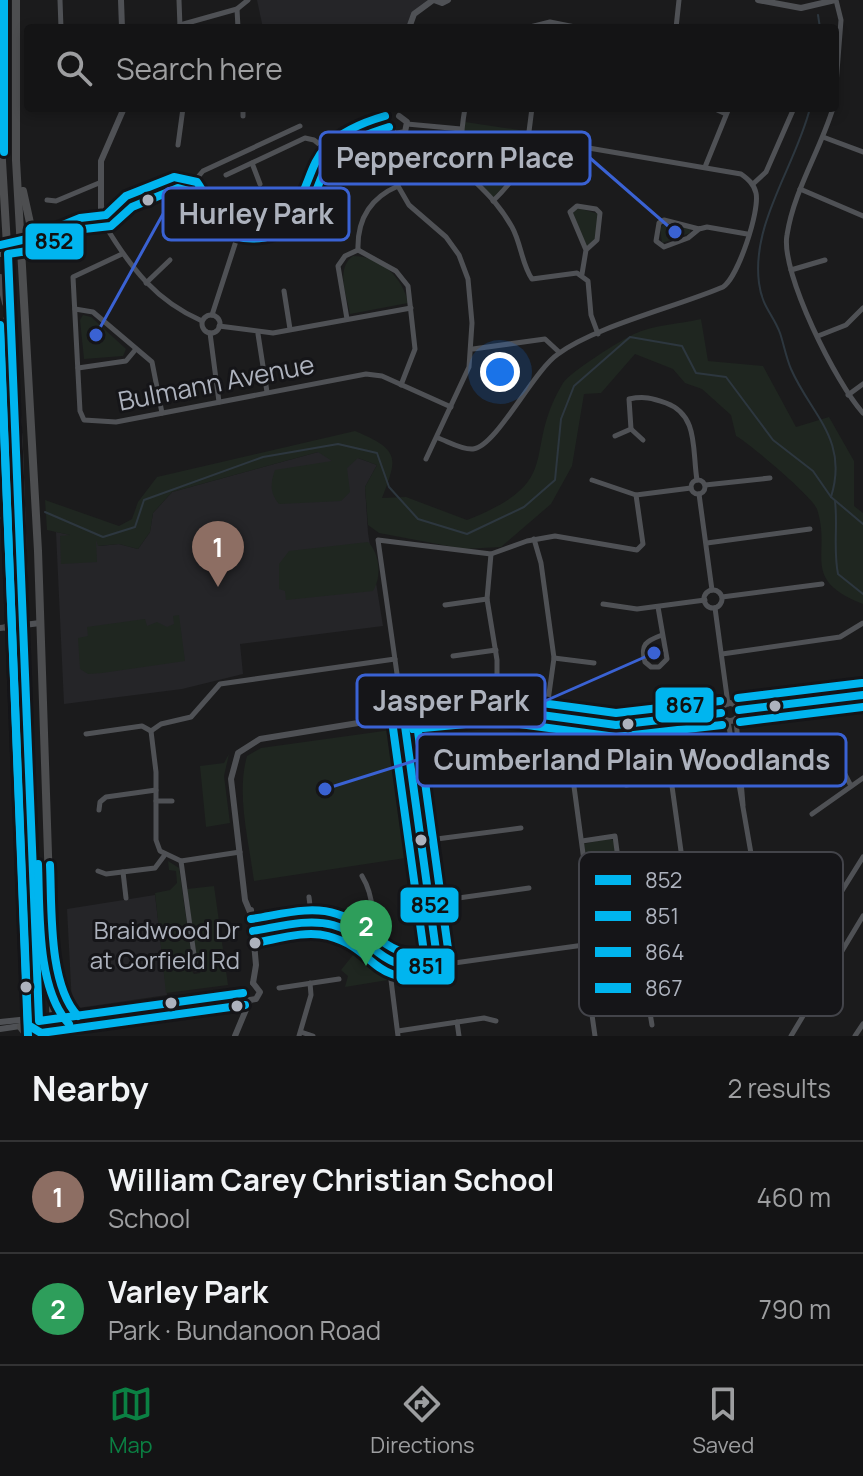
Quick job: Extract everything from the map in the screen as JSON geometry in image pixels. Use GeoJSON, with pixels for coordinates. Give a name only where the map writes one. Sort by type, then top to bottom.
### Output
{"type":"FeatureCollection","features":[{"type":"Feature","properties":{"kind":"main road"},"geometry":{"type":"LineString","coordinates":[[0,0],[0,62]]}},
{"type":"Feature","properties":{"kind":"main road"},"geometry":{"type":"LineString","coordinates":[[16,0],[16,131],[40,623],[54,1036]]}},
{"type":"Feature","properties":{"kind":"main road"},"geometry":{"type":"LineString","coordinates":[[0,127],[4,254],[15,366],[40,1036]]}},
{"type":"Feature","properties":{"kind":"main road"},"geometry":{"type":"LineString","coordinates":[[16,131],[34,241],[47,246]]}},
{"type":"Feature","properties":{"kind":"main road"},"geometry":{"type":"LineString","coordinates":[[0,278],[5,293],[8,348],[15,366]]}},
{"type":"Feature","properties":{"kind":"main road"},"geometry":{"type":"LineString","coordinates":[[4,627],[14,635],[21,660],[24,716],[29,737]]}},
{"type":"Feature","properties":{"kind":"main road"},"geometry":{"type":"LineString","coordinates":[[50,867],[58,977],[67,1007],[78,1016]]}},
{"type":"Feature","properties":{"kind":"main road"},"geometry":{"type":"LineString","coordinates":[[21,1027],[28,1036]]}},
{"type":"Feature","properties":{"kind":"street"},"geometry":{"type":"LineString","coordinates":[[60,0],[61,24]]}},
{"type":"Feature","properties":{"kind":"street"},"geometry":{"type":"LineString","coordinates":[[121,0],[122,24]]}},
{"type":"Feature","properties":{"kind":"street"},"geometry":{"type":"LineString","coordinates":[[179,0],[180,24]]}},
{"type":"Feature","properties":{"kind":"street"},"geometry":{"type":"LineString","coordinates":[[187,24],[237,9],[248,0]]}},
{"type":"Feature","properties":{"kind":"street"},"geometry":{"type":"LineString","coordinates":[[410,24],[414,14],[434,0],[442,3],[448,0]]}},
{"type":"Feature","properties":{"kind":"street"},"geometry":{"type":"LineString","coordinates":[[676,24],[679,0]]}},
{"type":"Feature","properties":{"kind":"street"},"geometry":{"type":"LineString","coordinates":[[758,0],[801,8],[836,0],[841,20],[839,46]]}},
{"type":"Feature","properties":{"kind":"street"},"geometry":{"type":"LineString","coordinates":[[237,9],[238,24]]}},
{"type":"Feature","properties":{"kind":"street"},"geometry":{"type":"LineString","coordinates":[[122,112],[103,154],[99,183],[116,244],[146,283],[169,304],[202,321]]}},
{"type":"Feature","properties":{"kind":"street"},"geometry":{"type":"LineString","coordinates":[[178,145],[182,112]]}},
{"type":"Feature","properties":{"kind":"street"},"geometry":{"type":"LineString","coordinates":[[389,127],[392,118],[400,112],[407,124],[405,132],[396,135]]}},
{"type":"Feature","properties":{"kind":"street"},"geometry":{"type":"LineString","coordinates":[[464,112],[460,163],[493,201],[518,239],[532,279],[582,274]]}},
{"type":"Feature","properties":{"kind":"street"},"geometry":{"type":"LineString","coordinates":[[493,201],[514,180],[523,165],[530,138],[532,112]]}},
{"type":"Feature","properties":{"kind":"street"},"geometry":{"type":"LineString","coordinates":[[705,167],[728,112]]}},
{"type":"Feature","properties":{"kind":"street"},"geometry":{"type":"LineString","coordinates":[[753,184],[766,172],[792,112]]}},
{"type":"Feature","properties":{"kind":"street"},"geometry":{"type":"LineString","coordinates":[[832,112],[800,189],[786,238],[791,270],[818,336],[848,395],[863,413]]}},
{"type":"Feature","properties":{"kind":"street"},"geometry":{"type":"LineString","coordinates":[[407,124],[461,129]]}},
{"type":"Feature","properties":{"kind":"street"},"geometry":{"type":"LineString","coordinates":[[187,190],[203,171],[300,126]]}},
{"type":"Feature","properties":{"kind":"street"},"geometry":{"type":"LineString","coordinates":[[389,127],[396,135],[394,164],[398,186],[416,212],[446,237],[459,255],[468,279],[473,349],[469,367],[426,459]]}},
{"type":"Feature","properties":{"kind":"street"},"geometry":{"type":"LineString","coordinates":[[187,190],[207,219],[237,238],[267,237],[296,223],[308,210],[323,170],[334,156],[364,136],[389,127]]}},
{"type":"Feature","properties":{"kind":"street"},"geometry":{"type":"LineString","coordinates":[[823,137],[863,152]]}},
{"type":"Feature","properties":{"kind":"street"},"geometry":{"type":"LineString","coordinates":[[226,175],[305,138],[314,140],[334,156]]}},
{"type":"Feature","properties":{"kind":"street"},"geometry":{"type":"LineString","coordinates":[[438,438],[469,449],[478,447],[492,436],[537,372],[559,352],[726,285],[737,273],[757,199],[753,184],[741,174],[530,138]]}},
{"type":"Feature","properties":{"kind":"street"},"geometry":{"type":"LineString","coordinates":[[252,163],[260,184]]}},
{"type":"Feature","properties":{"kind":"street"},"geometry":{"type":"LineString","coordinates":[[47,200],[56,201],[99,183]]}},
{"type":"Feature","properties":{"kind":"street"},"geometry":{"type":"LineString","coordinates":[[358,250],[364,215],[379,196],[398,186]]}},
{"type":"Feature","properties":{"kind":"street"},"geometry":{"type":"LineString","coordinates":[[4,254],[23,253],[84,229],[110,224],[132,207],[172,189],[187,190]]}},
{"type":"Feature","properties":{"kind":"street"},"geometry":{"type":"LineString","coordinates":[[800,189],[863,216]]}},
{"type":"Feature","properties":{"kind":"street"},"geometry":{"type":"LineString","coordinates":[[586,250],[597,240],[600,213],[596,209],[577,206],[571,208],[571,216],[586,250],[582,274],[590,286],[591,315],[598,334]]}},
{"type":"Feature","properties":{"kind":"street"},"geometry":{"type":"LineString","coordinates":[[84,229],[105,212],[132,207]]}},
{"type":"Feature","properties":{"kind":"street"},"geometry":{"type":"LineString","coordinates":[[105,212],[110,224]]}},
{"type":"Feature","properties":{"kind":"street"},"geometry":{"type":"LineString","coordinates":[[699,229],[664,220],[659,223],[656,241],[664,247],[707,227],[747,234]]}},
{"type":"Feature","properties":{"kind":"street"},"geometry":{"type":"LineString","coordinates":[[202,321],[212,315],[237,238]]}},
{"type":"Feature","properties":{"kind":"street"},"geometry":{"type":"LineString","coordinates":[[358,250],[404,277],[415,349],[401,385]]}},
{"type":"Feature","properties":{"kind":"street"},"geometry":{"type":"LineString","coordinates":[[347,319],[338,266],[345,256],[358,250]]}},
{"type":"Feature","properties":{"kind":"street","name":"Bulmann Avenue"},"geometry":{"type":"LineString","coordinates":[[122,254],[73,277],[80,411],[84,420],[108,423],[366,374],[401,385],[451,407]]}},
{"type":"Feature","properties":{"kind":"street"},"geometry":{"type":"LineString","coordinates":[[146,283],[170,260]]}},
{"type":"Feature","properties":{"kind":"street"},"geometry":{"type":"LineString","coordinates":[[791,270],[825,260]]}},
{"type":"Feature","properties":{"kind":"street"},"geometry":{"type":"LineString","coordinates":[[284,291],[290,329]]}},
{"type":"Feature","properties":{"kind":"street"},"geometry":{"type":"LineString","coordinates":[[210,333],[219,326],[258,334],[411,308]]}},
{"type":"Feature","properties":{"kind":"street"},"geometry":{"type":"LineString","coordinates":[[818,336],[846,325],[863,308]]}},
{"type":"Feature","properties":{"kind":"street"},"geometry":{"type":"LineString","coordinates":[[75,309],[93,312],[152,362],[162,413]]}},
{"type":"Feature","properties":{"kind":"street"},"geometry":{"type":"LineString","coordinates":[[212,315],[218,318],[219,326]]}},
{"type":"Feature","properties":{"kind":"street"},"geometry":{"type":"LineString","coordinates":[[202,321],[204,330],[210,333]]}},
{"type":"Feature","properties":{"kind":"street"},"geometry":{"type":"LineString","coordinates":[[210,333],[219,402]]}},
{"type":"Feature","properties":{"kind":"street"},"geometry":{"type":"LineString","coordinates":[[258,334],[267,392]]}},
{"type":"Feature","properties":{"kind":"street"},"geometry":{"type":"LineString","coordinates":[[473,349],[545,339],[559,352]]}},
{"type":"Feature","properties":{"kind":"street"},"geometry":{"type":"LineString","coordinates":[[78,368],[126,361],[136,349]]}},
{"type":"Feature","properties":{"kind":"street"},"geometry":{"type":"LineString","coordinates":[[848,395],[863,384]]}},
{"type":"Feature","properties":{"kind":"street"},"geometry":{"type":"LineString","coordinates":[[643,440],[631,429],[629,399],[649,396],[681,408],[689,419],[697,480],[691,488]]}},
{"type":"Feature","properties":{"kind":"street"},"geometry":{"type":"LineString","coordinates":[[615,436],[631,429]]}},
{"type":"Feature","properties":{"kind":"street"},"geometry":{"type":"LineString","coordinates":[[697,480],[705,485],[770,478]]}},
{"type":"Feature","properties":{"kind":"street"},"geometry":{"type":"LineString","coordinates":[[592,480],[636,495],[691,488],[699,494]]}},
{"type":"Feature","properties":{"kind":"street"},"geometry":{"type":"LineString","coordinates":[[603,604],[627,609],[705,600],[712,590],[699,494],[705,485]]}},
{"type":"Feature","properties":{"kind":"street"},"geometry":{"type":"LineString","coordinates":[[250,1000],[256,999],[260,992],[253,983],[256,965],[231,776],[234,760],[244,747],[260,739],[395,717],[402,709],[378,540],[491,554],[534,539],[555,536],[618,549],[640,549],[642,541],[636,495]]}},
{"type":"Feature","properties":{"kind":"street"},"geometry":{"type":"LineString","coordinates":[[707,543],[810,529]]}},
{"type":"Feature","properties":{"kind":"street"},"geometry":{"type":"LineString","coordinates":[[534,539],[541,563],[554,658],[546,715]]}},
{"type":"Feature","properties":{"kind":"street"},"geometry":{"type":"LineString","coordinates":[[491,554],[487,599],[496,650],[497,709]]}},
{"type":"Feature","properties":{"kind":"street"},"geometry":{"type":"LineString","coordinates":[[712,590],[722,597],[822,584]]}},
{"type":"Feature","properties":{"kind":"street"},"geometry":{"type":"LineString","coordinates":[[721,713],[728,704],[715,608],[722,597]]}},
{"type":"Feature","properties":{"kind":"street"},"geometry":{"type":"LineString","coordinates":[[445,605],[487,599]]}},
{"type":"Feature","properties":{"kind":"street"},"geometry":{"type":"LineString","coordinates":[[705,600],[715,608]]}},
{"type":"Feature","properties":{"kind":"street"},"geometry":{"type":"LineString","coordinates":[[658,607],[667,659],[659,667],[651,667],[645,662],[643,647],[646,641],[662,635]]}},
{"type":"Feature","properties":{"kind":"street"},"geometry":{"type":"LineString","coordinates":[[4,627],[40,623]]}},
{"type":"Feature","properties":{"kind":"street"},"geometry":{"type":"LineString","coordinates":[[722,654],[843,637],[863,623]]}},
{"type":"Feature","properties":{"kind":"street"},"geometry":{"type":"LineString","coordinates":[[453,656],[496,650]]}},
{"type":"Feature","properties":{"kind":"street"},"geometry":{"type":"LineString","coordinates":[[554,658],[594,663]]}},
{"type":"Feature","properties":{"kind":"street"},"geometry":{"type":"LineString","coordinates":[[151,731],[161,724],[188,719],[220,684],[395,659]]}},
{"type":"Feature","properties":{"kind":"street"},"geometry":{"type":"LineString","coordinates":[[728,704],[739,710],[863,695]]}},
{"type":"Feature","properties":{"kind":"street"},"geometry":{"type":"LineString","coordinates":[[402,709],[408,710],[412,717]]}},
{"type":"Feature","properties":{"kind":"street"},"geometry":{"type":"LineString","coordinates":[[438,965],[405,726],[412,717],[497,709],[638,724],[721,713],[732,720]]}},
{"type":"Feature","properties":{"kind":"street"},"geometry":{"type":"LineString","coordinates":[[739,710],[732,720],[750,852]]}},
{"type":"Feature","properties":{"kind":"street"},"geometry":{"type":"LineString","coordinates":[[395,717],[398,724],[405,726]]}},
{"type":"Feature","properties":{"kind":"street"},"geometry":{"type":"LineString","coordinates":[[577,719],[572,763],[583,852]]}},
{"type":"Feature","properties":{"kind":"street"},"geometry":{"type":"LineString","coordinates":[[86,734],[142,726],[151,731]]}},
{"type":"Feature","properties":{"kind":"street"},"geometry":{"type":"LineString","coordinates":[[151,731],[156,840],[164,856],[181,861],[240,852]]}},
{"type":"Feature","properties":{"kind":"street"},"geometry":{"type":"LineString","coordinates":[[835,755],[851,786]]}},
{"type":"Feature","properties":{"kind":"street"},"geometry":{"type":"LineString","coordinates":[[413,781],[513,768]]}},
{"type":"Feature","properties":{"kind":"street"},"geometry":{"type":"LineString","coordinates":[[626,785],[738,769]]}},
{"type":"Feature","properties":{"kind":"street"},"geometry":{"type":"LineString","coordinates":[[812,814],[863,778]]}},
{"type":"Feature","properties":{"kind":"street"},"geometry":{"type":"LineString","coordinates":[[671,779],[681,852]]}},
{"type":"Feature","properties":{"kind":"street"},"geometry":{"type":"LineString","coordinates":[[99,810],[100,802],[106,797],[156,790]]}},
{"type":"Feature","properties":{"kind":"street"},"geometry":{"type":"LineString","coordinates":[[156,801],[172,801]]}},
{"type":"Feature","properties":{"kind":"street"},"geometry":{"type":"LineString","coordinates":[[421,841],[521,828]]}},
{"type":"Feature","properties":{"kind":"street"},"geometry":{"type":"LineString","coordinates":[[582,841],[615,836],[617,852]]}},
{"type":"Feature","properties":{"kind":"street"},"geometry":{"type":"LineString","coordinates":[[98,871],[155,868],[164,856]]}},
{"type":"Feature","properties":{"kind":"street"},"geometry":{"type":"LineString","coordinates":[[843,889],[863,857]]}},
{"type":"Feature","properties":{"kind":"street"},"geometry":{"type":"LineString","coordinates":[[181,861],[196,969]]}},
{"type":"Feature","properties":{"kind":"street"},"geometry":{"type":"LineString","coordinates":[[123,872],[126,898]]}},
{"type":"Feature","properties":{"kind":"street"},"geometry":{"type":"LineString","coordinates":[[362,876],[367,886],[373,924],[372,935],[365,945]]}},
{"type":"Feature","properties":{"kind":"street"},"geometry":{"type":"LineString","coordinates":[[430,902],[529,888]]}},
{"type":"Feature","properties":{"kind":"street"},"geometry":{"type":"LineString","coordinates":[[309,897],[312,923]]}},
{"type":"Feature","properties":{"kind":"street"},"geometry":{"type":"LineString","coordinates":[[843,949],[863,916]]}},
{"type":"Feature","properties":{"kind":"street"},"geometry":{"type":"LineString","coordinates":[[253,931],[312,923],[339,927],[395,967],[411,969],[579,945]]}},
{"type":"Feature","properties":{"kind":"street"},"geometry":{"type":"LineString","coordinates":[[395,967],[391,980],[398,1033],[484,1018],[496,1021]]}},
{"type":"Feature","properties":{"kind":"street"},"geometry":{"type":"LineString","coordinates":[[279,988],[339,979]]}},
{"type":"Feature","properties":{"kind":"street"},"geometry":{"type":"LineString","coordinates":[[243,993],[245,985],[253,983]]}},
{"type":"Feature","properties":{"kind":"street"},"geometry":{"type":"LineString","coordinates":[[310,983],[311,995],[300,1034],[313,1036]]}},
{"type":"Feature","properties":{"kind":"street"},"geometry":{"type":"LineString","coordinates":[[0,1029],[243,993]]}},
{"type":"Feature","properties":{"kind":"street"},"geometry":{"type":"LineString","coordinates":[[243,993],[250,1000]]}},
{"type":"Feature","properties":{"kind":"street"},"geometry":{"type":"LineString","coordinates":[[235,1036],[250,1000]]}},
{"type":"Feature","properties":{"kind":"street"},"geometry":{"type":"LineString","coordinates":[[592,1016],[595,1036]]}},
{"type":"Feature","properties":{"kind":"street"},"geometry":{"type":"LineString","coordinates":[[650,1016],[652,1025]]}},
{"type":"Feature","properties":{"kind":"street"},"geometry":{"type":"LineString","coordinates":[[791,1036],[803,1016]]}},
{"type":"Feature","properties":{"kind":"street"},"geometry":{"type":"LineString","coordinates":[[0,1022],[39,1021]]}},
{"type":"Feature","properties":{"kind":"street"},"geometry":{"type":"LineString","coordinates":[[457,1022],[459,1036]]}},
{"type":"Feature","properties":{"kind":"street"},"geometry":{"type":"LineString","coordinates":[[855,1036],[863,1024]]}},
{"type":"Feature","properties":{"kind":"shaded area"},"geometry":{"type":"Polygon","coordinates":[[[257,0],[433,0],[414,14],[410,24],[262,24],[257,0]]]}},
{"type":"Feature","properties":{"kind":"shaded area"},"geometry":{"type":"Polygon","coordinates":[[[465,122],[526,131],[524,150],[517,167],[493,198],[467,164],[465,122]]]}},
{"type":"Feature","properties":{"kind":"shaded area"},"geometry":{"type":"Polygon","coordinates":[[[578,208],[599,214],[595,241],[586,247],[573,213],[578,208]]]}},
{"type":"Feature","properties":{"kind":"shaded area"},"geometry":{"type":"Polygon","coordinates":[[[666,222],[690,228],[690,233],[662,243],[660,228],[666,222]]]}},
{"type":"Feature","properties":{"kind":"shaded area"},"geometry":{"type":"Polygon","coordinates":[[[353,256],[373,260],[389,270],[401,285],[408,303],[350,314],[343,275],[353,256]]]}},
{"type":"Feature","properties":{"kind":"shaded area"},"geometry":{"type":"Polygon","coordinates":[[[83,315],[91,317],[126,349],[123,356],[84,359],[80,320],[83,315]]]}},
{"type":"Feature","properties":{"kind":"shaded area"},"geometry":{"type":"Polygon","coordinates":[[[701,319],[708,361],[763,366],[796,427],[829,417],[854,461],[854,506],[863,513],[863,604],[843,595],[824,575],[821,525],[817,509],[804,493],[736,436],[731,415],[702,389],[685,383],[673,369],[635,354],[601,393],[584,394],[572,466],[551,504],[501,547],[464,549],[379,533],[368,525],[365,487],[377,465],[358,458],[347,468],[350,492],[341,501],[279,504],[272,488],[275,470],[332,461],[318,452],[172,492],[153,513],[150,532],[138,549],[119,544],[98,546],[96,540],[97,562],[61,564],[60,536],[70,535],[47,530],[45,500],[119,526],[132,519],[138,502],[157,477],[355,431],[380,444],[391,456],[391,473],[382,498],[406,497],[467,520],[519,492],[530,478],[537,464],[551,408],[568,378],[634,334],[701,319]]]}},
{"type":"Feature","properties":{"kind":"shaded area"},"geometry":{"type":"Polygon","coordinates":[[[318,452],[358,458],[377,465],[365,487],[368,533],[383,626],[240,644],[243,674],[182,689],[64,704],[56,532],[97,540],[99,546],[119,544],[138,549],[150,532],[153,513],[172,492],[318,452]]]}},
{"type":"Feature","properties":{"kind":"shaded area"},"geometry":{"type":"Polygon","coordinates":[[[368,542],[378,566],[378,579],[373,591],[286,600],[285,591],[279,589],[279,564],[289,551],[368,542]]]}},
{"type":"Feature","properties":{"kind":"shaded area"},"geometry":{"type":"Polygon","coordinates":[[[179,615],[185,661],[102,673],[88,674],[80,669],[78,638],[88,636],[87,627],[145,619],[147,626],[157,622],[167,627],[174,624],[173,616],[179,615]]]}},
{"type":"Feature","properties":{"kind":"shaded area"},"geometry":{"type":"Polygon","coordinates":[[[391,730],[400,744],[412,857],[254,881],[243,802],[247,756],[261,748],[391,730]]]}},
{"type":"Feature","properties":{"kind":"shaded area"},"geometry":{"type":"Polygon","coordinates":[[[229,754],[224,776],[230,823],[206,827],[200,766],[224,763],[229,754]]]}},
{"type":"Feature","properties":{"kind":"shaded area"},"geometry":{"type":"Polygon","coordinates":[[[609,838],[614,841],[615,852],[585,852],[584,844],[609,838]]]}},
{"type":"Feature","properties":{"kind":"shaded area"},"geometry":{"type":"Polygon","coordinates":[[[168,861],[179,868],[192,959],[189,967],[194,974],[200,973],[202,967],[197,959],[187,889],[214,886],[228,985],[166,993],[155,893],[170,890],[177,883],[176,871],[169,870],[168,861]]]}},
{"type":"Feature","properties":{"kind":"shaded area"},"geometry":{"type":"Polygon","coordinates":[[[155,895],[167,995],[78,1008],[72,1005],[67,909],[155,895]]]}},
{"type":"Feature","properties":{"kind":"shaded area"},"geometry":{"type":"Polygon","coordinates":[[[361,945],[387,966],[388,980],[345,987],[348,976],[341,970],[361,945]]]}},
{"type":"Feature","properties":{"kind":"waterway"},"geometry":{"type":"LineString","coordinates":[[818,15],[819,24]]}},
{"type":"Feature","properties":{"kind":"waterway"},"geometry":{"type":"LineString","coordinates":[[809,112],[768,216],[758,261],[759,283],[791,369],[832,443],[835,477],[831,497]]}},
{"type":"Feature","properties":{"kind":"waterway"},"geometry":{"type":"LineString","coordinates":[[45,512],[103,537],[135,527],[144,500],[263,457],[338,444],[377,453],[389,487],[418,519],[467,534],[524,507],[555,480],[561,419],[574,386],[630,337],[682,346],[696,373],[726,377],[773,440],[813,471],[831,497],[863,524]]}},
{"type":"Feature","properties":{"kind":"waterway"},"geometry":{"type":"LineString","coordinates":[[835,501],[838,574],[863,594]]}},
{"type":"Feature","properties":{"kind":"waterway"},"geometry":{"type":"LineString","coordinates":[[0,518],[14,515]]}},
{"type":"Feature","properties":{"kind":"transit line","name":"851"},"geometry":{"type":"LineString","coordinates":[[4,0],[4,152]]}},
{"type":"Feature","properties":{"kind":"transit line","name":"864"},"geometry":{"type":"LineString","coordinates":[[0,245],[31,238],[80,218],[106,215],[126,196],[174,177],[197,182],[215,209],[227,220],[249,227],[272,223],[291,211],[298,202],[326,147],[354,128],[385,116]]}},
{"type":"Feature","properties":{"kind":"transit line","name":"852"},"geometry":{"type":"LineString","coordinates":[[243,993],[39,1021],[8,254],[34,250],[84,229],[111,226],[132,207],[178,188],[189,191],[207,218],[226,233],[252,238],[277,234],[288,229],[307,210],[335,155],[353,141],[389,127]]}},
{"type":"Feature","properties":{"kind":"transit line","name":"864"},"geometry":{"type":"LineString","coordinates":[[0,325],[28,1036]]}},
{"type":"Feature","properties":{"kind":"transit line","name":"851"},"geometry":{"type":"LineString","coordinates":[[0,331],[28,1025],[41,1033],[245,1005]]}},
{"type":"Feature","properties":{"kind":"transit line","name":"867"},"geometry":{"type":"LineString","coordinates":[[738,698],[862,683]]}},
{"type":"Feature","properties":{"kind":"transit line","name":"852"},"geometry":{"type":"LineString","coordinates":[[739,710],[863,695]]}},
{"type":"Feature","properties":{"kind":"transit line","name":"867"},"geometry":{"type":"LineString","coordinates":[[411,705],[497,697],[616,713],[720,701]]}},
{"type":"Feature","properties":{"kind":"transit line","name":"851"},"geometry":{"type":"LineString","coordinates":[[740,722],[863,707]]}},
{"type":"Feature","properties":{"kind":"transit line","name":"852"},"geometry":{"type":"LineString","coordinates":[[412,717],[497,709],[616,725],[721,713]]}},
{"type":"Feature","properties":{"kind":"transit line","name":"851"},"geometry":{"type":"LineString","coordinates":[[413,729],[497,721],[616,737],[722,725]]}},
{"type":"Feature","properties":{"kind":"transit line","name":"867"},"geometry":{"type":"LineString","coordinates":[[417,724],[450,963]]}},
{"type":"Feature","properties":{"kind":"transit line","name":"852"},"geometry":{"type":"LineString","coordinates":[[405,726],[438,965]]}},
{"type":"Feature","properties":{"kind":"transit line","name":"851"},"geometry":{"type":"LineString","coordinates":[[393,728],[426,967]]}},
{"type":"Feature","properties":{"kind":"transit line","name":"851"},"geometry":{"type":"LineString","coordinates":[[38,864],[45,970],[58,1009],[69,1024]]}},
{"type":"Feature","properties":{"kind":"transit line","name":"852"},"geometry":{"type":"LineString","coordinates":[[50,865],[56,966],[68,1002],[78,1016]]}},
{"type":"Feature","properties":{"kind":"transit line","name":"867"},"geometry":{"type":"LineString","coordinates":[[251,919],[294,912],[327,911],[353,920],[402,952],[437,953]]}},
{"type":"Feature","properties":{"kind":"transit line","name":"852"},"geometry":{"type":"LineString","coordinates":[[253,931],[293,924],[323,923],[349,931],[400,964],[438,965]]}},
{"type":"Feature","properties":{"kind":"transit line","name":"851"},"geometry":{"type":"LineString","coordinates":[[255,943],[319,934],[345,942],[376,965],[398,976],[439,977]]}},
{"type":"Feature","properties":{"kind":"place","name":"Peppercorn Place"},"geometry":{"type":"Point","coordinates":[675,232]}},
{"type":"Feature","properties":{"kind":"place","name":"Hurley Park"},"geometry":{"type":"Point","coordinates":[96,335]}},
{"type":"Feature","properties":{"kind":"place","name":"William Carey Christian School"},"geometry":{"type":"Point","coordinates":[218,587]}},
{"type":"Feature","properties":{"kind":"place","name":"Jasper Park"},"geometry":{"type":"Point","coordinates":[654,653]}},
{"type":"Feature","properties":{"kind":"place","name":"Cumberland Plain Woodlands"},"geometry":{"type":"Point","coordinates":[325,789]}},
{"type":"Feature","properties":{"kind":"place","name":"Braidwood Dr at Corfield Rd"},"geometry":{"type":"Point","coordinates":[255,943]}},
{"type":"Feature","properties":{"kind":"place","name":"Varley Park"},"geometry":{"type":"Point","coordinates":[366,966]}}]}
